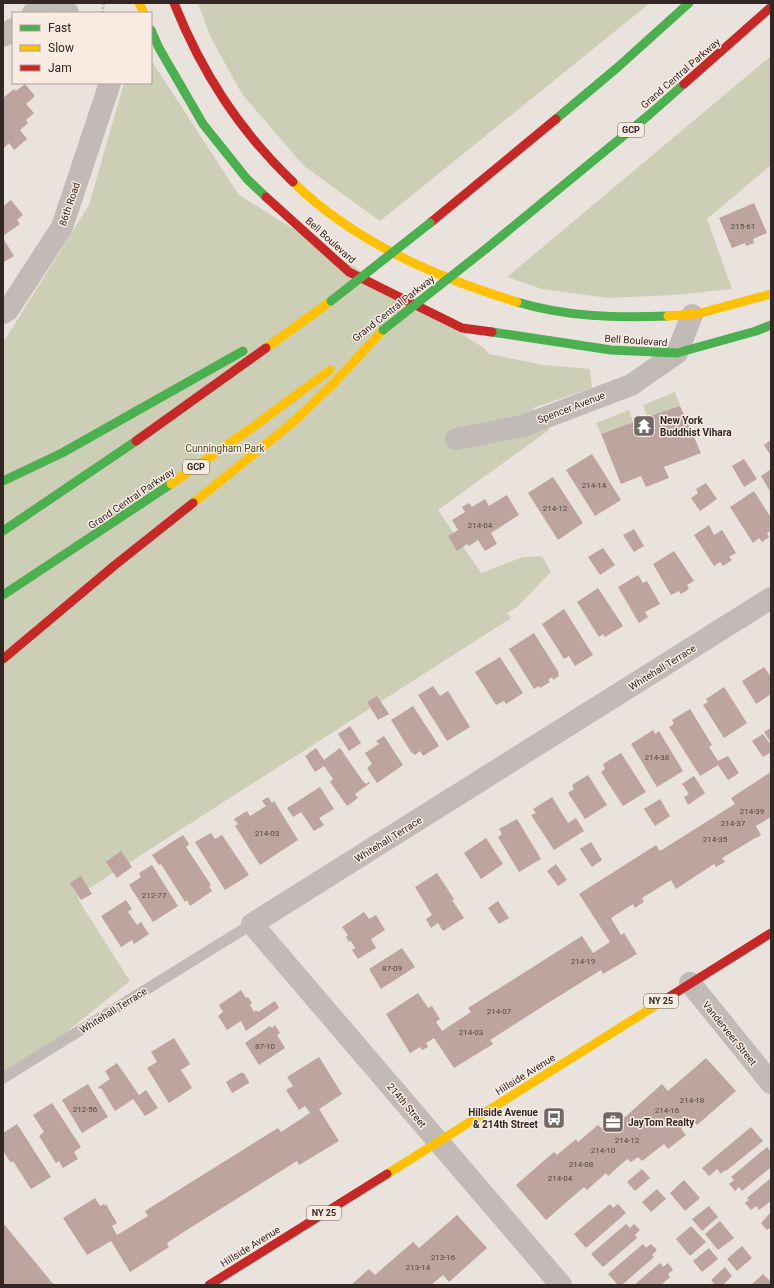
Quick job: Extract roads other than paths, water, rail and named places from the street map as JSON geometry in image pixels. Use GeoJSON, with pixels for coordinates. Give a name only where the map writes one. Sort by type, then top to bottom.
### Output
{"type":"FeatureCollection","features":[{"type":"Feature","properties":{"kind":"main road"},"geometry":{"type":"LineString","coordinates":[[139,3],[144,12]]}},
{"type":"Feature","properties":{"kind":"main road","name":"Bell Boulevard"},"geometry":{"type":"LineString","coordinates":[[174,3],[191,44],[208,75],[227,106],[247,133],[272,162],[299,188],[358,232],[422,266],[489,293],[526,304],[564,313],[604,318],[692,315]]}},
{"type":"Feature","properties":{"kind":"main road"},"geometry":{"type":"LineString","coordinates":[[3,531],[196,401],[330,301],[430,223],[618,66],[689,3]]}},
{"type":"Feature","properties":{"kind":"main road","name":"Grand Central Parkway"},"geometry":{"type":"LineString","coordinates":[[3,595],[162,491],[229,444],[383,330],[487,248],[650,114],[771,7]]}},
{"type":"Feature","properties":{"kind":"main road","name":"Bell Boulevard"},"geometry":{"type":"LineString","coordinates":[[152,32],[159,48],[203,124],[247,179],[349,272],[462,328],[611,350],[677,353]]}},
{"type":"Feature","properties":{"kind":"main road"},"geometry":{"type":"LineString","coordinates":[[692,315],[771,294]]}},
{"type":"Feature","properties":{"kind":"main road"},"geometry":{"type":"LineString","coordinates":[[3,481],[80,443],[330,301]]}},
{"type":"Feature","properties":{"kind":"main road","name":"Spencer Avenue"},"geometry":{"type":"LineString","coordinates":[[677,353],[756,331],[771,325]]}},
{"type":"Feature","properties":{"kind":"main road"},"geometry":{"type":"LineString","coordinates":[[3,659],[115,565],[248,460],[291,424],[334,383],[383,330]]}},
{"type":"Feature","properties":{"kind":"main road","name":"Hillside Avenue"},"geometry":{"type":"LineString","coordinates":[[209,1285],[771,932]]}},
{"type":"Feature","properties":{"kind":"street"},"geometry":{"type":"LineString","coordinates":[[33,12],[45,3]]}},
{"type":"Feature","properties":{"kind":"street"},"geometry":{"type":"LineString","coordinates":[[61,3],[67,12]]}},
{"type":"Feature","properties":{"kind":"street"},"geometry":{"type":"LineString","coordinates":[[3,36],[12,29]]}},
{"type":"Feature","properties":{"kind":"street","name":"86th Road"},"geometry":{"type":"LineString","coordinates":[[3,313],[8,310],[62,227],[110,84]]}},
{"type":"Feature","properties":{"kind":"street"},"geometry":{"type":"LineString","coordinates":[[677,353],[692,315]]}},
{"type":"Feature","properties":{"kind":"street","name":"Spencer Avenue"},"geometry":{"type":"LineString","coordinates":[[456,439],[522,426],[631,385],[677,353]]}},
{"type":"Feature","properties":{"kind":"street","name":"Whitehall Terrace"},"geometry":{"type":"LineString","coordinates":[[252,924],[771,598]]}},
{"type":"Feature","properties":{"kind":"street","name":"214th Street"},"geometry":{"type":"LineString","coordinates":[[252,924],[561,1285]]}},
{"type":"Feature","properties":{"kind":"street","name":"Vanderveer Street"},"geometry":{"type":"LineString","coordinates":[[690,983],[771,1083]]}},
{"type":"Feature","properties":{"kind":"lane","name":"Whitehall Terrace"},"geometry":{"type":"LineString","coordinates":[[3,1078],[252,924]]}},
{"type":"Feature","properties":{"kind":"place","name":"New York Buddhist Vihara"},"geometry":{"type":"Point","coordinates":[644,426]}},
{"type":"Feature","properties":{"kind":"place","name":"Hillside Avenue & 214th Street"},"geometry":{"type":"Point","coordinates":[554,1118]}},
{"type":"Feature","properties":{"kind":"place","name":"JayTom Realty"},"geometry":{"type":"Point","coordinates":[613,1122]}},
{"type":"Feature","properties":{"kind":"park label","name":"Cunningham Park"},"geometry":{"type":"Point","coordinates":[225,448]}}]}
